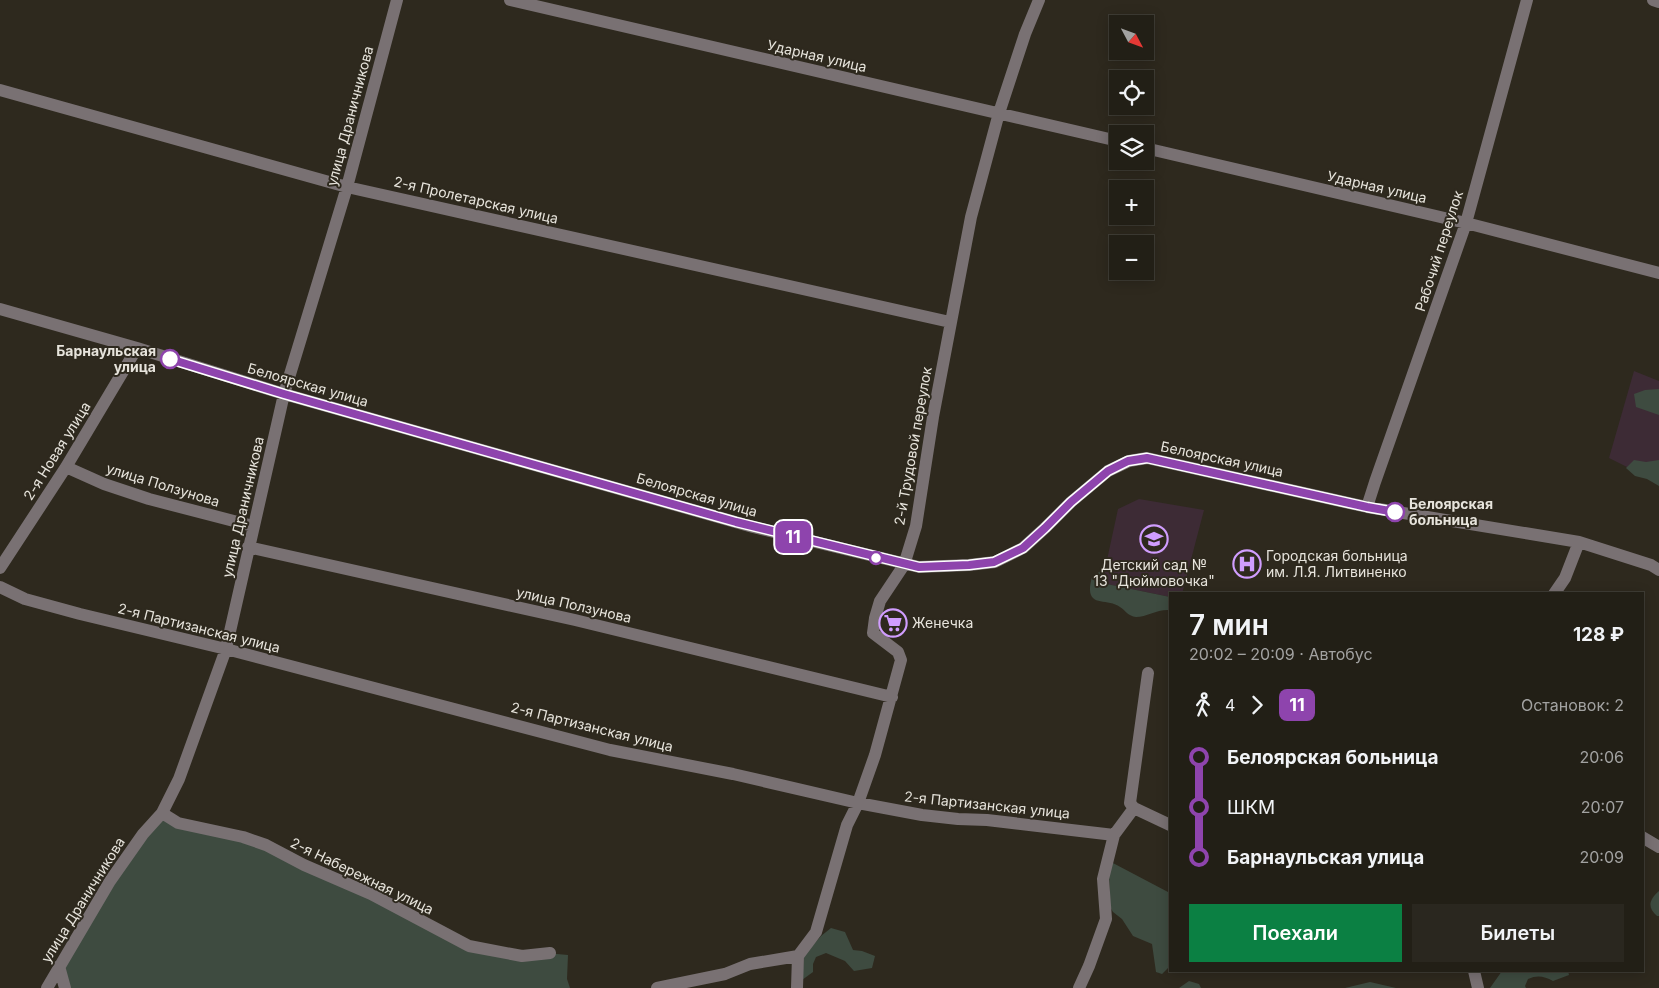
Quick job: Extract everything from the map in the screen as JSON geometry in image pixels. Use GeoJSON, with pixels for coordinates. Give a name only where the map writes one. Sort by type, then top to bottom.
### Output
{"type":"FeatureCollection","features":[{"type":"Feature","properties":{"kind":"street","name":"улица Драничникова"},"geometry":{"type":"LineString","coordinates":[[47,988],[110,881],[143,834],[162,813],[179,779],[226,649],[248,547],[269,467],[284,394],[348,187],[396,0]]}},
{"type":"Feature","properties":{"kind":"street","name":"Ударная улица"},"geometry":{"type":"LineString","coordinates":[[510,0],[1109,139]]}},
{"type":"Feature","properties":{"kind":"street","name":"2-й Трудовой переулок"},"geometry":{"type":"LineString","coordinates":[[798,956],[816,932],[848,825],[875,755],[902,660],[898,652],[873,633],[875,618],[880,601],[904,565],[916,526],[933,417],[971,217],[999,113],[1025,34],[1039,0]]}},
{"type":"Feature","properties":{"kind":"street"},"geometry":{"type":"LineString","coordinates":[[1653,0],[1659,2]]}},
{"type":"Feature","properties":{"kind":"street","name":"Рабочий переулок"},"geometry":{"type":"LineString","coordinates":[[1367,507],[1466,223],[1525,1]]}},
{"type":"Feature","properties":{"kind":"street","name":"2-я Пролетарская улица"},"geometry":{"type":"LineString","coordinates":[[0,90],[348,187],[950,322]]}},
{"type":"Feature","properties":{"kind":"street","name":"Ударная улица"},"geometry":{"type":"LineString","coordinates":[[1154,150],[1466,223],[1659,273]]}},
{"type":"Feature","properties":{"kind":"street","name":"Белоярская улица"},"geometry":{"type":"LineString","coordinates":[[0,309],[137,348],[284,394],[753,527],[904,565],[942,567],[994,562],[1023,548],[1071,502],[1108,471],[1128,461],[1147,458],[1367,507],[1579,542],[1659,570]]}},
{"type":"Feature","properties":{"kind":"street","name":"2-я Новая улица"},"geometry":{"type":"LineString","coordinates":[[0,568],[66,467],[137,348]]}},
{"type":"Feature","properties":{"kind":"street","name":"улица Ползунова"},"geometry":{"type":"LineString","coordinates":[[66,467],[104,484],[149,499],[253,526]]}},
{"type":"Feature","properties":{"kind":"street"},"geometry":{"type":"LineString","coordinates":[[1555,592],[1565,578],[1579,542]]}},
{"type":"Feature","properties":{"kind":"street","name":"улица Ползунова"},"geometry":{"type":"LineString","coordinates":[[248,547],[575,620],[892,697]]}},
{"type":"Feature","properties":{"kind":"street","name":"2-я Партизанская улица"},"geometry":{"type":"LineString","coordinates":[[0,587],[25,599],[43,604],[226,649],[610,750],[733,774],[858,803],[922,815],[987,820],[1114,835]]}},
{"type":"Feature","properties":{"kind":"street"},"geometry":{"type":"LineString","coordinates":[[1148,673],[1130,803],[1134,808],[1169,825]]}},
{"type":"Feature","properties":{"kind":"street"},"geometry":{"type":"LineString","coordinates":[[1079,988],[1106,919],[1103,880],[1114,835],[1134,808]]}},
{"type":"Feature","properties":{"kind":"street","name":"2-я Набережная улица"},"geometry":{"type":"LineString","coordinates":[[162,813],[178,823],[243,837],[266,845],[304,865],[372,894],[469,946],[522,956],[550,952]]}},
{"type":"Feature","properties":{"kind":"street"},"geometry":{"type":"LineString","coordinates":[[1644,838],[1659,847]]}},
{"type":"Feature","properties":{"kind":"street"},"geometry":{"type":"LineString","coordinates":[[657,988],[725,974],[750,964],[798,956],[796,988]]}},
{"type":"Feature","properties":{"kind":"street"},"geometry":{"type":"LineString","coordinates":[[59,966],[65,988]]}},
{"type":"Feature","properties":{"kind":"street"},"geometry":{"type":"LineString","coordinates":[[1474,972],[1478,988]]}},
{"type":"Feature","properties":{"kind":"shaded area"},"geometry":{"type":"Polygon","coordinates":[[[1634,371],[1659,381],[1659,483],[1609,458],[1634,371]]]}},
{"type":"Feature","properties":{"kind":"shaded area","name":"Детский сад № 13 \"Дюймовочка\""},"geometry":{"type":"Polygon","coordinates":[[[1139,499],[1204,510],[1183,592],[1169,592],[1169,597],[1102,583],[1118,509],[1139,499]]]}},
{"type":"Feature","properties":{"kind":"green space"},"geometry":{"type":"Polygon","coordinates":[[[1659,389],[1659,415],[1636,407],[1634,394],[1645,390],[1659,389]]]}},
{"type":"Feature","properties":{"kind":"green space"},"geometry":{"type":"Polygon","coordinates":[[[1634,460],[1646,462],[1659,460],[1659,486],[1647,479],[1635,476],[1626,468],[1634,460]]]}},
{"type":"Feature","properties":{"kind":"green space"},"geometry":{"type":"Polygon","coordinates":[[[1105,568],[1102,583],[1169,597],[1169,610],[1136,617],[1114,604],[1097,601],[1091,594],[1092,577],[1105,568]]]}},
{"type":"Feature","properties":{"kind":"green space"},"geometry":{"type":"Polygon","coordinates":[[[162,813],[243,837],[469,946],[568,955],[567,979],[570,988],[65,988],[59,966],[162,813]]]}},
{"type":"Feature","properties":{"kind":"green space"},"geometry":{"type":"Polygon","coordinates":[[[1111,862],[1168,892],[1169,965],[1162,974],[1156,972],[1152,944],[1133,936],[1122,919],[1110,907],[1109,872],[1111,862]]]}},
{"type":"Feature","properties":{"kind":"green space"},"geometry":{"type":"Polygon","coordinates":[[[1659,891],[1659,916],[1657,916],[1650,904],[1653,897],[1659,891]]]}},
{"type":"Feature","properties":{"kind":"green space"},"geometry":{"type":"Polygon","coordinates":[[[831,928],[845,932],[853,950],[875,956],[872,968],[854,971],[845,961],[826,953],[816,957],[813,964],[813,972],[802,980],[804,955],[831,928]]]}},
{"type":"Feature","properties":{"kind":"green space"},"geometry":{"type":"Polygon","coordinates":[[[1501,972],[1568,972],[1569,975],[1553,981],[1547,978],[1534,977],[1528,979],[1526,988],[1490,988],[1501,972]]]}},
{"type":"Feature","properties":{"kind":"green space"},"geometry":{"type":"Polygon","coordinates":[[[1189,981],[1199,984],[1201,988],[1179,988],[1189,981]]]}},
{"type":"Feature","properties":{"kind":"green space"},"geometry":{"type":"Polygon","coordinates":[[[1370,982],[1396,988],[1345,988],[1370,982]]]}},
{"type":"Feature","properties":{"kind":"bus line","name":"11"},"geometry":{"type":"LineString","coordinates":[[170,359],[284,394],[736,522],[904,565],[919,567],[942,567],[994,562],[1023,548],[1071,502],[1108,471],[1128,461],[1147,458],[1395,512]]}},
{"type":"Feature","properties":{"kind":"place","name":"Барнаульская улица"},"geometry":{"type":"Point","coordinates":[170,359]}},
{"type":"Feature","properties":{"kind":"place","name":"Белоярская больница"},"geometry":{"type":"Point","coordinates":[1395,512]}},
{"type":"Feature","properties":{"kind":"place","name":"Детский сад № 13 \"Дюймовочка\""},"geometry":{"type":"Point","coordinates":[1154,539]}},
{"type":"Feature","properties":{"kind":"place","name":"Городская больница им. Л.Я. Литвиненко"},"geometry":{"type":"Point","coordinates":[1247,564]}},
{"type":"Feature","properties":{"kind":"place","name":"Женечка"},"geometry":{"type":"Point","coordinates":[893,623]}}]}
